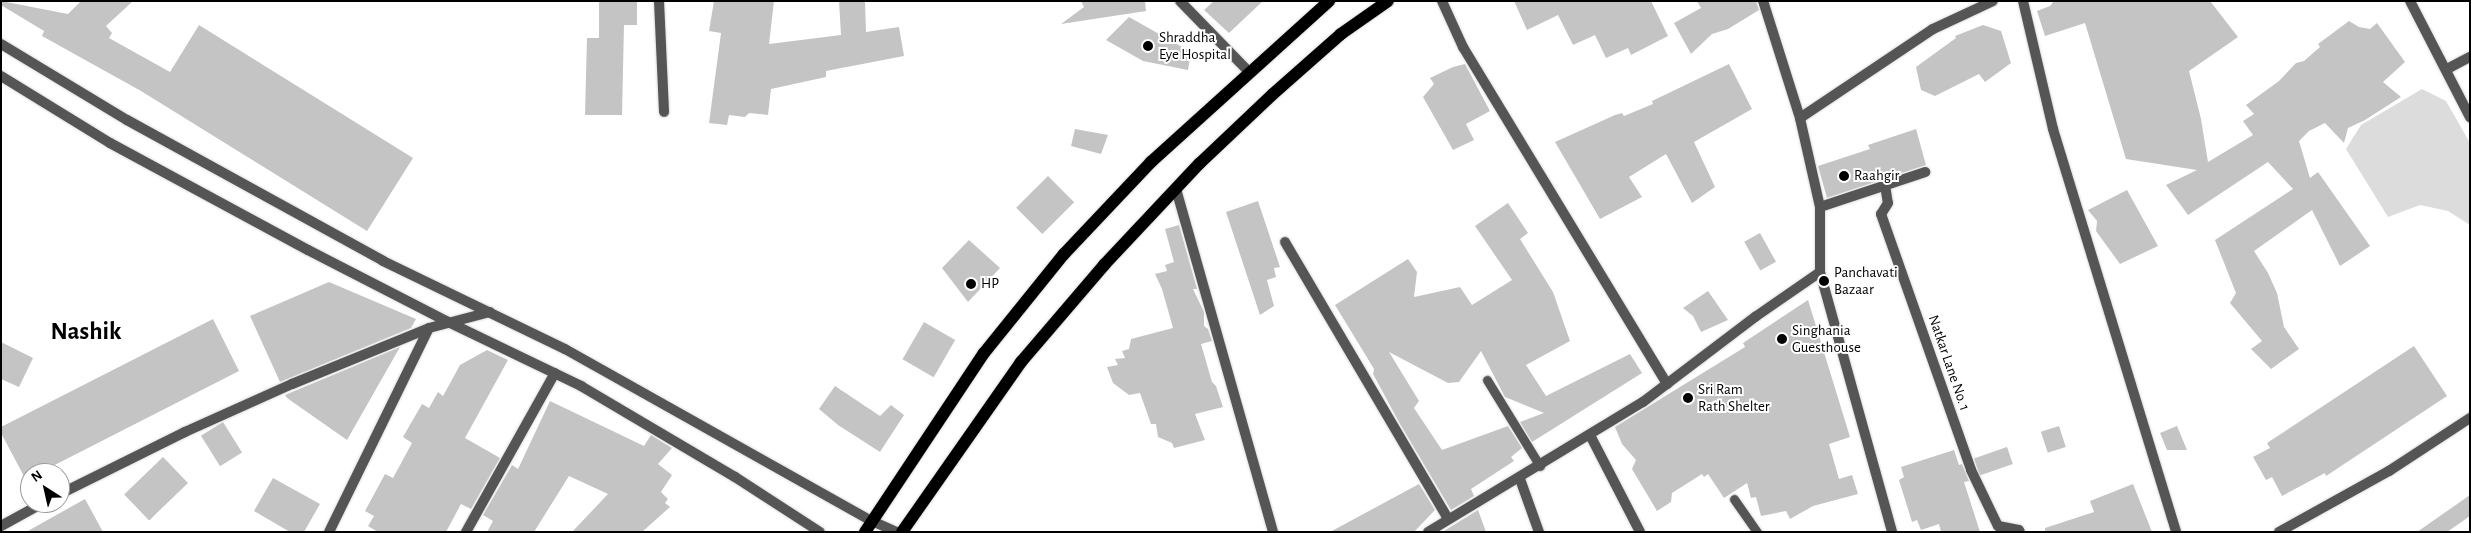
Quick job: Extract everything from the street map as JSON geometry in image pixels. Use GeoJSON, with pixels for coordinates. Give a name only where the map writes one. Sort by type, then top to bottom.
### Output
{"type":"FeatureCollection","features":[{"type":"Feature","properties":{"kind":"main road"},"geometry":{"type":"LineString","coordinates":[[869,526],[984,353],[1064,254],[1151,162],[1329,1]]}},
{"type":"Feature","properties":{"kind":"main road"},"geometry":{"type":"LineString","coordinates":[[902,532],[1020,362],[1104,265],[1176,189],[1266,100],[1341,34],[1388,1]]}},
{"type":"Feature","properties":{"kind":"street"},"geometry":{"type":"LineString","coordinates":[[659,1],[664,112]]}},
{"type":"Feature","properties":{"kind":"street"},"geometry":{"type":"LineString","coordinates":[[1180,1],[1249,72]]}},
{"type":"Feature","properties":{"kind":"street"},"geometry":{"type":"LineString","coordinates":[[1442,1],[1463,47],[1667,384]]}},
{"type":"Feature","properties":{"kind":"street"},"geometry":{"type":"LineString","coordinates":[[1764,1],[1800,118],[1820,207],[1820,272],[1892,532]]}},
{"type":"Feature","properties":{"kind":"street"},"geometry":{"type":"LineString","coordinates":[[1800,118],[1933,29],[1993,1]]}},
{"type":"Feature","properties":{"kind":"street"},"geometry":{"type":"LineString","coordinates":[[2023,1],[2053,129],[2176,532]]}},
{"type":"Feature","properties":{"kind":"street"},"geometry":{"type":"LineString","coordinates":[[2410,1],[2447,69],[2470,117]]}},
{"type":"Feature","properties":{"kind":"street"},"geometry":{"type":"LineString","coordinates":[[1,44],[127,120],[366,252],[565,349],[869,526],[897,532]]}},
{"type":"Feature","properties":{"kind":"street"},"geometry":{"type":"LineString","coordinates":[[2447,69],[2470,57]]}},
{"type":"Feature","properties":{"kind":"street"},"geometry":{"type":"LineString","coordinates":[[1,76],[118,148],[308,250],[448,322],[555,373],[735,477],[820,532]]}},
{"type":"Feature","properties":{"kind":"street"},"geometry":{"type":"LineString","coordinates":[[1820,207],[1925,172]]}},
{"type":"Feature","properties":{"kind":"street","name":"Natkar Lane No. 1"},"geometry":{"type":"LineString","coordinates":[[1885,186],[1888,204],[1881,214],[1971,470],[1998,526],[2019,530],[2020,532]]}},
{"type":"Feature","properties":{"kind":"street"},"geometry":{"type":"LineString","coordinates":[[1176,189],[1272,532]]}},
{"type":"Feature","properties":{"kind":"street"},"geometry":{"type":"LineString","coordinates":[[1285,242],[1448,519]]}},
{"type":"Feature","properties":{"kind":"street"},"geometry":{"type":"LineString","coordinates":[[1428,532],[1520,479],[1643,402],[1755,317],[1820,272]]}},
{"type":"Feature","properties":{"kind":"street"},"geometry":{"type":"LineString","coordinates":[[70,489],[185,432],[292,384],[429,328],[490,312]]}},
{"type":"Feature","properties":{"kind":"street"},"geometry":{"type":"LineString","coordinates":[[328,532],[353,487],[429,328]]}},
{"type":"Feature","properties":{"kind":"street"},"geometry":{"type":"LineString","coordinates":[[466,532],[555,373]]}},
{"type":"Feature","properties":{"kind":"street"},"geometry":{"type":"LineString","coordinates":[[2279,532],[2389,471],[2470,418]]}},
{"type":"Feature","properties":{"kind":"street"},"geometry":{"type":"LineString","coordinates":[[1590,435],[1640,532]]}},
{"type":"Feature","properties":{"kind":"street"},"geometry":{"type":"LineString","coordinates":[[1520,479],[1539,532]]}},
{"type":"Feature","properties":{"kind":"street"},"geometry":{"type":"LineString","coordinates":[[1,526],[25,513]]}},
{"type":"Feature","properties":{"kind":"lane"},"geometry":{"type":"LineString","coordinates":[[1487,380],[1540,466]]}},
{"type":"Feature","properties":{"kind":"lane"},"geometry":{"type":"LineString","coordinates":[[1734,498],[1757,532]]}},
{"type":"Feature","properties":{"kind":"shaded area"},"geometry":{"type":"Polygon","coordinates":[[[2422,89],[2446,101],[2470,143],[2470,225],[2448,211],[2420,205],[2388,217],[2346,149],[2361,125],[2422,89]]]}},
{"type":"Feature","properties":{"kind":"building"},"geometry":{"type":"Polygon","coordinates":[[[1,1],[68,14],[81,1],[133,1],[106,26],[112,33],[109,38],[170,72],[199,25],[413,158],[367,231],[141,91],[42,36],[44,31],[1,5],[1,1]]]}},
{"type":"Feature","properties":{"kind":"building"},"geometry":{"type":"Polygon","coordinates":[[[599,1],[637,1],[637,25],[624,25],[622,115],[585,115],[587,38],[599,38],[599,1]]]}},
{"type":"Feature","properties":{"kind":"building"},"geometry":{"type":"Polygon","coordinates":[[[714,1],[774,1],[769,44],[841,35],[839,1],[865,1],[866,32],[899,27],[904,56],[826,71],[826,77],[771,89],[768,115],[749,113],[745,117],[729,115],[727,125],[709,123],[721,33],[709,31],[714,1]]]}},
{"type":"Feature","properties":{"kind":"building"},"geometry":{"type":"Polygon","coordinates":[[[1081,1],[1145,1],[1146,11],[1061,24],[1084,7],[1081,1]]]}},
{"type":"Feature","properties":{"kind":"building"},"geometry":{"type":"Polygon","coordinates":[[[1214,1],[1263,1],[1229,33],[1204,10],[1214,1]]]}},
{"type":"Feature","properties":{"kind":"building"},"geometry":{"type":"Polygon","coordinates":[[[1514,1],[1651,1],[1668,36],[1631,55],[1628,48],[1606,58],[1595,35],[1573,45],[1558,15],[1527,30],[1514,1]]]}},
{"type":"Feature","properties":{"kind":"building"},"geometry":{"type":"Polygon","coordinates":[[[1697,1],[1756,1],[1759,10],[1728,29],[1712,34],[1691,54],[1674,23],[1701,8],[1697,1]]]}},
{"type":"Feature","properties":{"kind":"building"},"geometry":{"type":"Polygon","coordinates":[[[2054,1],[2210,1],[2238,37],[2189,71],[2201,119],[2208,162],[2253,135],[2243,121],[2254,114],[2246,105],[2279,81],[2296,63],[2304,61],[2320,47],[2318,44],[2349,21],[2359,27],[2370,29],[2377,23],[2405,62],[2383,82],[2401,97],[2365,120],[2348,128],[2344,143],[2325,123],[2309,131],[2299,141],[2310,178],[2318,172],[2370,246],[2340,266],[2312,210],[2254,251],[2268,273],[2277,293],[2284,327],[2299,349],[2271,369],[2251,349],[2262,341],[2230,303],[2236,293],[2215,240],[2293,189],[2268,162],[2188,215],[2166,185],[2197,170],[2126,159],[2085,23],[2045,36],[2037,11],[2050,6],[2054,1]]]}},
{"type":"Feature","properties":{"kind":"building"},"geometry":{"type":"Polygon","coordinates":[[[1129,17],[1191,52],[1188,70],[1143,61],[1106,40],[1129,17]]]}},
{"type":"Feature","properties":{"kind":"building"},"geometry":{"type":"Polygon","coordinates":[[[1983,25],[2001,31],[2011,63],[1985,82],[1979,74],[1935,96],[1921,90],[1916,67],[1956,38],[1955,36],[1983,25]]]}},
{"type":"Feature","properties":{"kind":"building"},"geometry":{"type":"Polygon","coordinates":[[[1465,64],[1490,111],[1466,124],[1474,140],[1453,150],[1423,97],[1434,84],[1430,78],[1453,67],[1465,64]]]}},
{"type":"Feature","properties":{"kind":"building"},"geometry":{"type":"Polygon","coordinates":[[[1729,64],[1752,109],[1694,142],[1715,187],[1692,203],[1666,154],[1629,177],[1642,197],[1600,219],[1555,142],[1615,115],[1622,113],[1624,116],[1653,104],[1652,101],[1729,64]]]}},
{"type":"Feature","properties":{"kind":"building"},"geometry":{"type":"Polygon","coordinates":[[[1075,129],[1108,135],[1101,154],[1071,146],[1075,129]]]}},
{"type":"Feature","properties":{"kind":"building"},"geometry":{"type":"Polygon","coordinates":[[[1916,129],[1926,165],[1827,198],[1818,166],[1870,149],[1868,145],[1916,129]]]}},
{"type":"Feature","properties":{"kind":"building"},"geometry":{"type":"Polygon","coordinates":[[[1048,176],[1074,202],[1042,234],[1016,208],[1048,176]]]}},
{"type":"Feature","properties":{"kind":"building"},"geometry":{"type":"Polygon","coordinates":[[[2127,190],[2158,246],[2120,264],[2096,231],[2097,221],[2088,210],[2127,190]]]}},
{"type":"Feature","properties":{"kind":"building"},"geometry":{"type":"Polygon","coordinates":[[[1258,201],[1280,267],[1274,268],[1276,277],[1267,280],[1274,306],[1260,315],[1226,212],[1258,201]]]}},
{"type":"Feature","properties":{"kind":"building"},"geometry":{"type":"Polygon","coordinates":[[[1508,203],[1528,233],[1520,239],[1553,292],[1570,341],[1526,365],[1546,396],[1630,354],[1642,373],[1532,442],[1520,422],[1544,413],[1505,397],[1481,351],[1459,382],[1448,383],[1389,352],[1419,401],[1414,408],[1442,450],[1508,426],[1522,448],[1511,457],[1514,461],[1471,489],[1474,496],[1451,510],[1400,424],[1373,374],[1374,369],[1335,305],[1408,259],[1417,272],[1414,297],[1460,287],[1472,305],[1512,280],[1475,226],[1508,203]]]}},
{"type":"Feature","properties":{"kind":"building"},"geometry":{"type":"Polygon","coordinates":[[[1179,225],[1197,289],[1193,289],[1204,312],[1204,326],[1208,329],[1212,341],[1201,344],[1212,382],[1216,386],[1223,407],[1195,414],[1205,440],[1174,448],[1172,443],[1158,437],[1156,424],[1151,424],[1140,393],[1129,395],[1113,383],[1107,367],[1118,365],[1115,359],[1125,358],[1122,351],[1129,349],[1131,339],[1173,328],[1162,289],[1155,274],[1167,271],[1165,265],[1174,262],[1165,229],[1179,225]]]}},
{"type":"Feature","properties":{"kind":"building"},"geometry":{"type":"Polygon","coordinates":[[[1760,233],[1776,262],[1760,271],[1744,242],[1760,233]]]}},
{"type":"Feature","properties":{"kind":"building"},"geometry":{"type":"Polygon","coordinates":[[[969,240],[1000,268],[968,302],[942,268],[969,240]]]}},
{"type":"Feature","properties":{"kind":"building"},"geometry":{"type":"Polygon","coordinates":[[[329,282],[416,319],[411,328],[280,382],[250,316],[329,282]]]}},
{"type":"Feature","properties":{"kind":"building"},"geometry":{"type":"Polygon","coordinates":[[[1708,291],[1728,320],[1701,332],[1693,316],[1683,308],[1708,291]]]}},
{"type":"Feature","properties":{"kind":"building"},"geometry":{"type":"Polygon","coordinates":[[[1808,300],[1850,437],[1829,444],[1839,479],[1852,475],[1858,494],[1813,506],[1790,519],[1786,511],[1761,516],[1756,497],[1751,498],[1747,483],[1724,498],[1708,474],[1704,477],[1702,474],[1672,493],[1671,502],[1657,511],[1632,469],[1636,460],[1622,444],[1615,427],[1745,347],[1743,343],[1808,300]]]}},
{"type":"Feature","properties":{"kind":"building"},"geometry":{"type":"Polygon","coordinates":[[[213,319],[239,371],[59,463],[20,463],[20,469],[1,433],[1,427],[213,319]]]}},
{"type":"Feature","properties":{"kind":"building"},"geometry":{"type":"Polygon","coordinates":[[[924,322],[955,340],[934,377],[902,359],[924,322]]]}},
{"type":"Feature","properties":{"kind":"building"},"geometry":{"type":"Polygon","coordinates":[[[1,342],[33,358],[19,387],[1,379],[1,342]]]}},
{"type":"Feature","properties":{"kind":"building"},"geometry":{"type":"Polygon","coordinates":[[[2414,346],[2447,396],[2326,476],[2325,473],[2282,496],[2272,477],[2266,480],[2253,457],[2270,448],[2267,443],[2414,346]]]}},
{"type":"Feature","properties":{"kind":"building"},"geometry":{"type":"Polygon","coordinates":[[[400,347],[347,440],[285,395],[400,347]]]}},
{"type":"Feature","properties":{"kind":"building"},"geometry":{"type":"Polygon","coordinates":[[[487,350],[508,360],[465,438],[500,458],[471,509],[461,504],[446,532],[378,532],[368,526],[374,516],[365,511],[385,474],[393,478],[412,443],[403,437],[422,404],[429,408],[438,392],[443,396],[460,365],[487,350]]]}},
{"type":"Feature","properties":{"kind":"building"},"geometry":{"type":"Polygon","coordinates":[[[835,386],[880,416],[891,405],[904,415],[880,452],[838,425],[819,409],[835,386]]]}},
{"type":"Feature","properties":{"kind":"building"},"geometry":{"type":"Polygon","coordinates":[[[550,401],[644,446],[651,435],[672,448],[658,464],[672,475],[661,492],[668,499],[665,503],[670,507],[642,532],[572,532],[608,494],[569,476],[534,532],[487,532],[493,521],[483,515],[512,465],[518,469],[550,401]]]}},
{"type":"Feature","properties":{"kind":"building"},"geometry":{"type":"Polygon","coordinates":[[[223,422],[242,453],[220,466],[201,436],[223,422]]]}},
{"type":"Feature","properties":{"kind":"building"},"geometry":{"type":"Polygon","coordinates":[[[2059,426],[2066,447],[2048,453],[2041,432],[2059,426]]]}},
{"type":"Feature","properties":{"kind":"building"},"geometry":{"type":"Polygon","coordinates":[[[2177,426],[2187,450],[2167,450],[2160,433],[2177,426]]]}},
{"type":"Feature","properties":{"kind":"building"},"geometry":{"type":"Polygon","coordinates":[[[2007,447],[2013,464],[1980,475],[1974,458],[2007,447]]]}},
{"type":"Feature","properties":{"kind":"building"},"geometry":{"type":"Polygon","coordinates":[[[1954,450],[1959,465],[1962,464],[1969,481],[1964,482],[1980,532],[1941,532],[1939,524],[1921,530],[1917,520],[1912,522],[1899,480],[1904,477],[1901,467],[1954,450]]]}},
{"type":"Feature","properties":{"kind":"building"},"geometry":{"type":"Polygon","coordinates":[[[163,457],[188,483],[149,520],[124,495],[163,457]]]}},
{"type":"Feature","properties":{"kind":"building"},"geometry":{"type":"Polygon","coordinates":[[[273,478],[320,504],[304,532],[290,532],[254,511],[273,478]]]}},
{"type":"Feature","properties":{"kind":"building"},"geometry":{"type":"Polygon","coordinates":[[[1419,484],[1435,510],[1414,532],[1330,532],[1419,484]]]}},
{"type":"Feature","properties":{"kind":"building"},"geometry":{"type":"Polygon","coordinates":[[[2133,484],[2152,532],[2045,532],[2045,528],[2094,512],[2090,501],[2133,484]]]}},
{"type":"Feature","properties":{"kind":"building"},"geometry":{"type":"Polygon","coordinates":[[[2470,495],[2470,516],[2447,532],[2417,532],[2470,495]]]}},
{"type":"Feature","properties":{"kind":"building"},"geometry":{"type":"Polygon","coordinates":[[[85,499],[103,532],[26,532],[60,513],[70,513],[70,507],[85,499]]]}},
{"type":"Feature","properties":{"kind":"building"},"geometry":{"type":"Polygon","coordinates":[[[1478,510],[1486,532],[1444,532],[1444,531],[1478,510]]]}},
{"type":"Feature","properties":{"kind":"place","name":"Shraddha Eye Hospital"},"geometry":{"type":"Point","coordinates":[1148,46]}},
{"type":"Feature","properties":{"kind":"place","name":"Raahgir"},"geometry":{"type":"Point","coordinates":[1844,176]}},
{"type":"Feature","properties":{"kind":"place","name":"Panchavati Bazaar"},"geometry":{"type":"Point","coordinates":[1824,281]}},
{"type":"Feature","properties":{"kind":"place","name":"HP"},"geometry":{"type":"Point","coordinates":[971,284]}},
{"type":"Feature","properties":{"kind":"place","name":"Singhania Guesthouse"},"geometry":{"type":"Point","coordinates":[1782,339]}},
{"type":"Feature","properties":{"kind":"place","name":"Sri Ram Rath Shelter"},"geometry":{"type":"Point","coordinates":[1688,398]}},
{"type":"Feature","properties":{"kind":"district","name":"Nashik"},"geometry":{"type":"Point","coordinates":[86,332]}}]}
